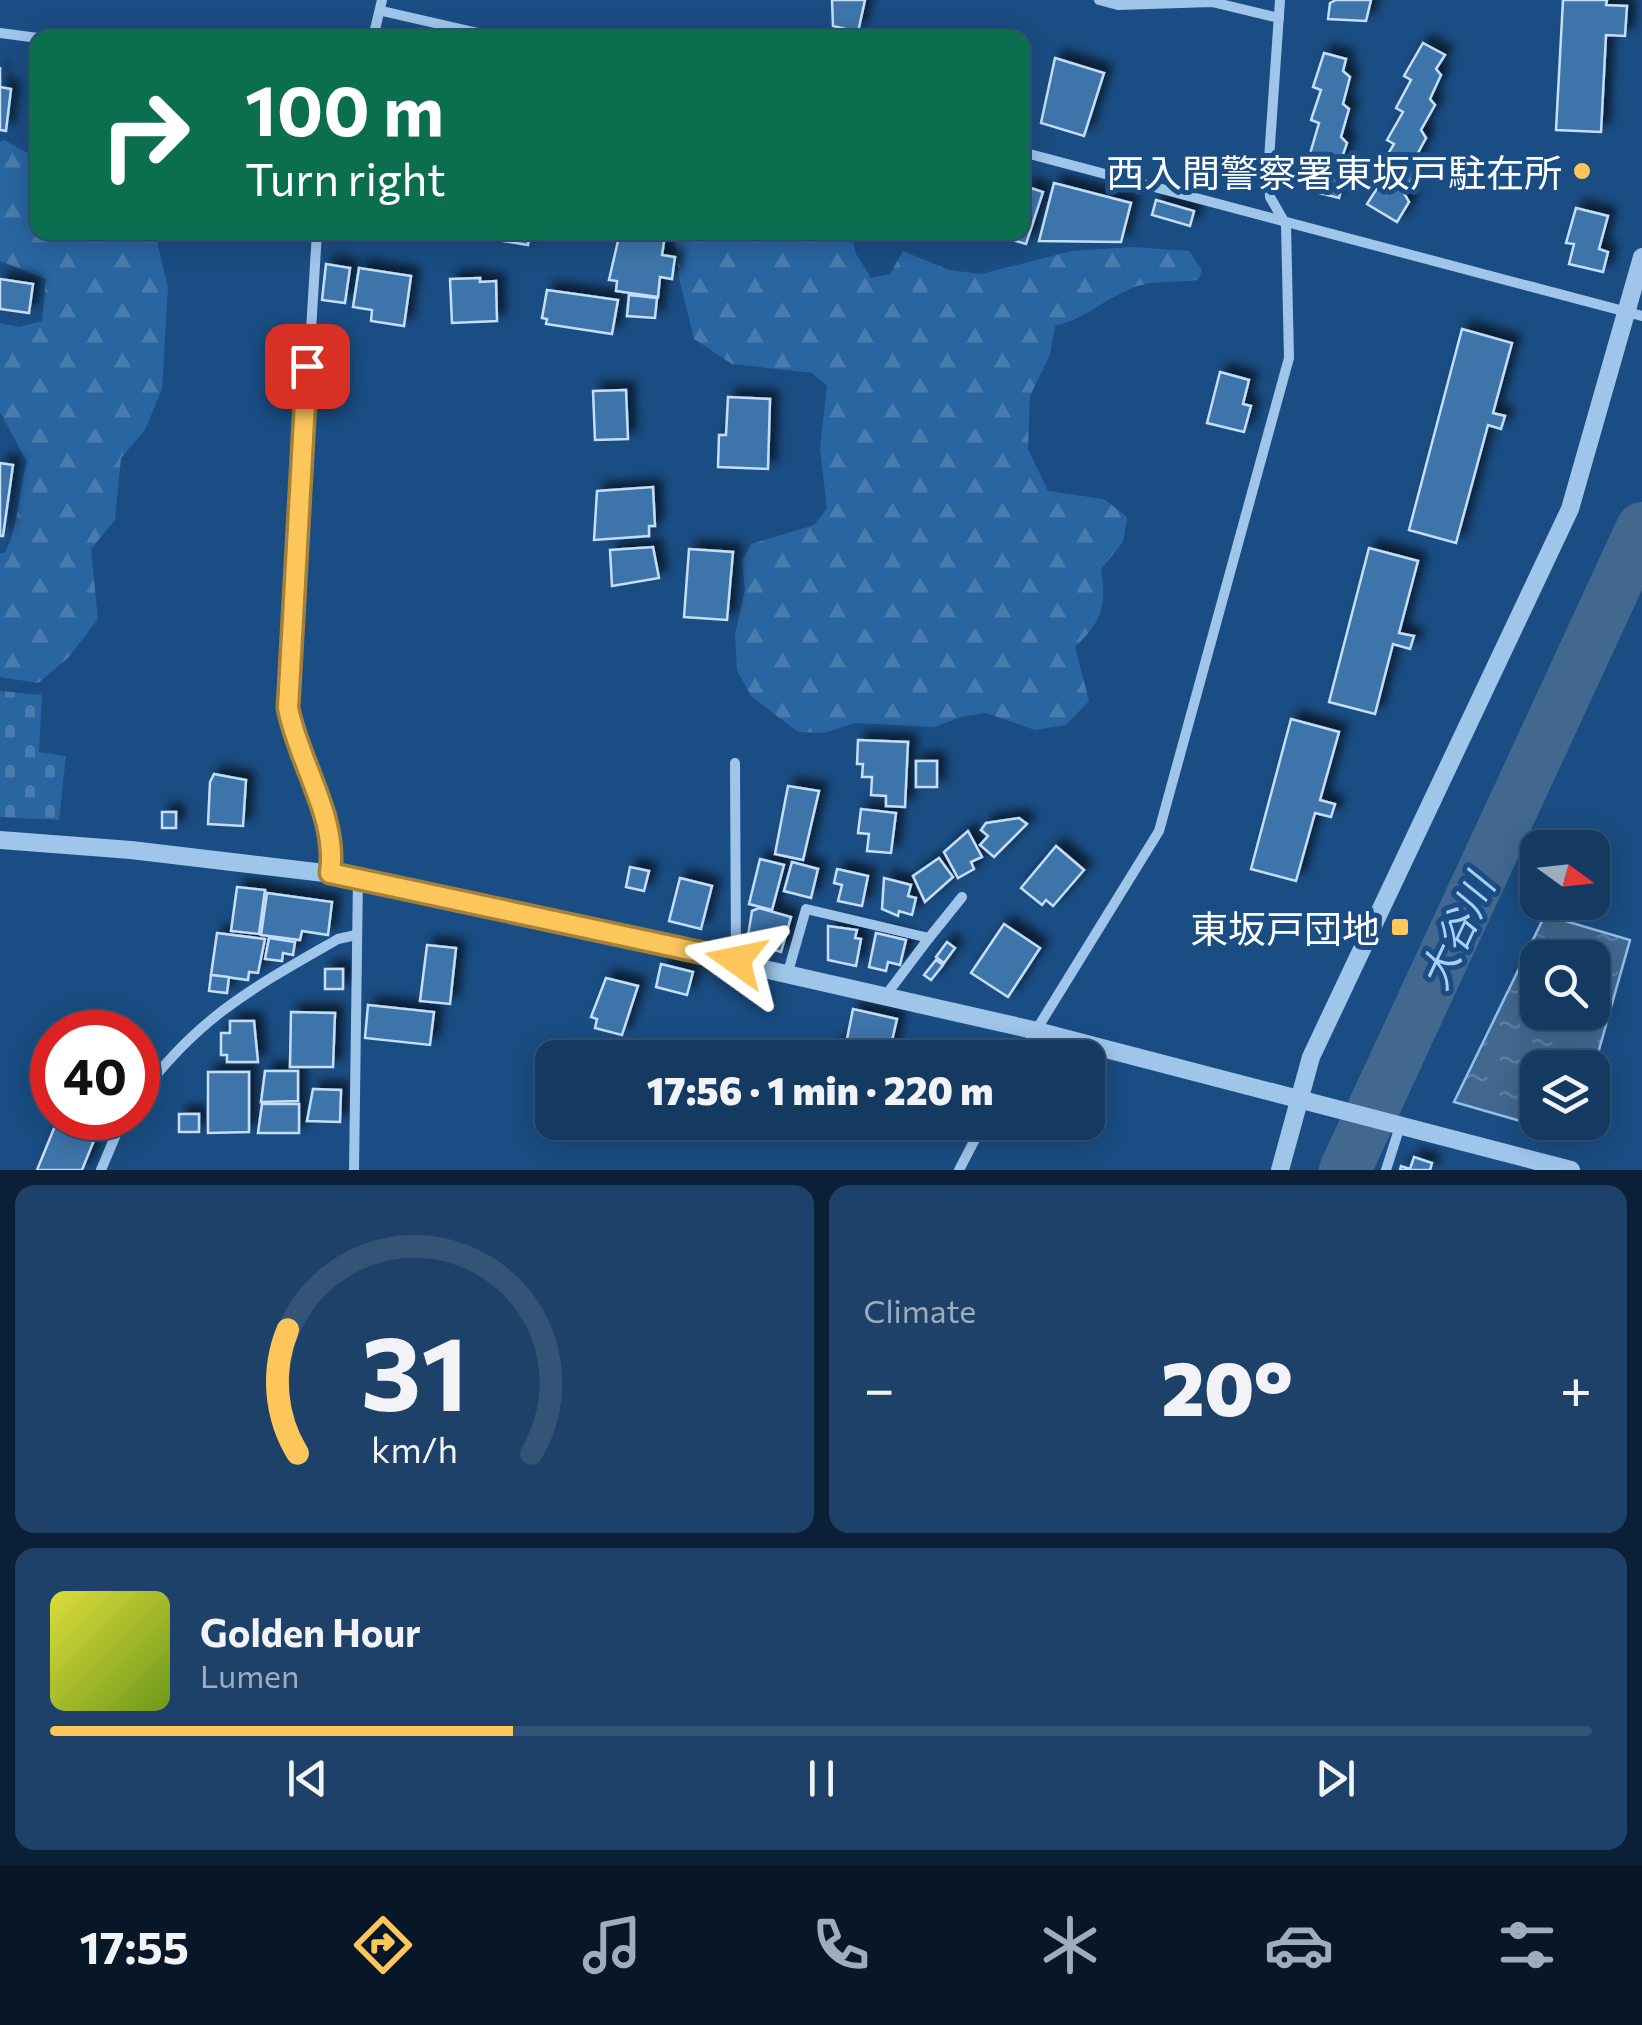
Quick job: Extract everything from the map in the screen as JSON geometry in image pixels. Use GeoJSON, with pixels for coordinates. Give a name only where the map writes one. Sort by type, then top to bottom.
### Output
{"type":"FeatureCollection","features":[{"type":"Feature","properties":{"kind":"street"},"geometry":{"type":"LineString","coordinates":[[1100,0],[1118,5],[1212,2],[1279,18]]}},
{"type":"Feature","properties":{"kind":"street"},"geometry":{"type":"LineString","coordinates":[[1028,1040],[1159,830],[1289,358],[1286,225],[1270,197],[1280,0]]}},
{"type":"Feature","properties":{"kind":"street"},"geometry":{"type":"LineString","coordinates":[[374,30],[382,5],[471,30]]}},
{"type":"Feature","properties":{"kind":"street"},"geometry":{"type":"LineString","coordinates":[[0,32],[30,37]]}},
{"type":"Feature","properties":{"kind":"street"},"geometry":{"type":"LineString","coordinates":[[1030,154],[1240,207],[1286,225],[1634,314]]}},
{"type":"Feature","properties":{"kind":"street"},"geometry":{"type":"LineString","coordinates":[[317,240],[288,708],[294,743],[332,840],[330,873]]}},
{"type":"Feature","properties":{"kind":"street"},"geometry":{"type":"LineString","coordinates":[[1280,1170],[1311,1056],[1570,509],[1634,314],[1642,257]]}},
{"type":"Feature","properties":{"kind":"street"},"geometry":{"type":"LineString","coordinates":[[736,762],[736,960]]}},
{"type":"Feature","properties":{"kind":"street"},"geometry":{"type":"LineString","coordinates":[[0,840],[358,878],[736,960],[1033,1030],[1571,1170]]}},
{"type":"Feature","properties":{"kind":"street"},"geometry":{"type":"LineString","coordinates":[[354,1170],[358,878]]}},
{"type":"Feature","properties":{"kind":"street"},"geometry":{"type":"LineString","coordinates":[[886,996],[962,896]]}},
{"type":"Feature","properties":{"kind":"street"},"geometry":{"type":"LineString","coordinates":[[788,972],[806,909],[929,938]]}},
{"type":"Feature","properties":{"kind":"street"},"geometry":{"type":"LineString","coordinates":[[160,1069],[174,1050],[228,1003],[338,939],[356,935]]}},
{"type":"Feature","properties":{"kind":"street"},"geometry":{"type":"LineString","coordinates":[[1386,1170],[1400,1126]]}},
{"type":"Feature","properties":{"kind":"street"},"geometry":{"type":"LineString","coordinates":[[101,1170],[114,1140]]}},
{"type":"Feature","properties":{"kind":"street"},"geometry":{"type":"LineString","coordinates":[[959,1170],[975,1140]]}},
{"type":"Feature","properties":{"kind":"green space"},"geometry":{"type":"Polygon","coordinates":[[[4,140],[30,154],[30,240],[157,240],[168,288],[162,389],[145,430],[121,458],[115,520],[91,549],[98,619],[69,657],[38,683],[0,677],[0,553],[5,553],[13,532],[27,462],[0,412],[0,323],[19,327],[42,321],[46,279],[0,261],[0,142],[4,140]]]}},
{"type":"Feature","properties":{"kind":"green space"},"geometry":{"type":"Polygon","coordinates":[[[675,240],[853,240],[856,254],[871,278],[890,274],[903,251],[949,270],[981,274],[1072,251],[1132,247],[1189,251],[1202,270],[1198,280],[1141,285],[1055,326],[1050,355],[1030,396],[1028,449],[1048,491],[1104,499],[1127,517],[1123,542],[1101,569],[1103,603],[1097,621],[1075,647],[1089,701],[1066,725],[1035,730],[986,713],[960,717],[935,727],[855,723],[824,733],[798,732],[751,696],[737,670],[735,634],[745,590],[742,561],[751,544],[814,525],[827,508],[820,449],[827,386],[812,373],[732,364],[694,339],[679,278],[675,240]]]}},
{"type":"Feature","properties":{"kind":"green space"},"geometry":{"type":"Polygon","coordinates":[[[0,691],[42,695],[39,752],[66,756],[59,820],[0,817],[0,691]]]}},
{"type":"Feature","properties":{"kind":"water"},"geometry":{"type":"Polygon","coordinates":[[[1543,920],[1562,920],[1630,940],[1610,1011],[1610,940],[1533,940],[1543,920]]]}},
{"type":"Feature","properties":{"kind":"water"},"geometry":{"type":"Polygon","coordinates":[[[1520,966],[1520,1030],[1605,1030],[1599,1050],[1520,1050],[1520,1121],[1454,1102],[1520,966]]]}},
{"type":"Feature","properties":{"kind":"building"},"geometry":{"type":"Polygon","coordinates":[[[832,0],[865,0],[858,30],[833,26],[832,0]]]}},
{"type":"Feature","properties":{"kind":"building"},"geometry":{"type":"Polygon","coordinates":[[[1371,0],[1366,21],[1328,19],[1330,3],[1371,0]]]}},
{"type":"Feature","properties":{"kind":"building"},"geometry":{"type":"Polygon","coordinates":[[[1563,0],[1607,0],[1606,5],[1627,6],[1625,36],[1606,35],[1601,132],[1556,130],[1563,0]]]}},
{"type":"Feature","properties":{"kind":"building"},"geometry":{"type":"Polygon","coordinates":[[[1423,43],[1445,55],[1436,69],[1441,75],[1430,99],[1435,105],[1421,130],[1426,138],[1413,162],[1418,169],[1404,193],[1409,202],[1397,222],[1367,204],[1386,174],[1379,169],[1394,144],[1387,140],[1403,112],[1396,108],[1411,80],[1404,76],[1423,43]]]}},
{"type":"Feature","properties":{"kind":"building"},"geometry":{"type":"Polygon","coordinates":[[[1324,53],[1346,59],[1343,71],[1350,77],[1343,104],[1349,109],[1341,137],[1347,143],[1338,169],[1345,175],[1339,198],[1308,190],[1317,156],[1310,154],[1319,123],[1311,120],[1321,90],[1313,87],[1324,53]]]}},
{"type":"Feature","properties":{"kind":"building"},"geometry":{"type":"Polygon","coordinates":[[[1055,58],[1104,73],[1084,136],[1041,123],[1055,58]]]}},
{"type":"Feature","properties":{"kind":"building"},"geometry":{"type":"Polygon","coordinates":[[[0,87],[11,89],[6,131],[0,130],[0,87]]]}},
{"type":"Feature","properties":{"kind":"building"},"geometry":{"type":"Polygon","coordinates":[[[1054,183],[1131,203],[1121,242],[1039,241],[1054,183]]]}},
{"type":"Feature","properties":{"kind":"building"},"geometry":{"type":"Polygon","coordinates":[[[1030,188],[1043,192],[1030,232],[1030,188]]]}},
{"type":"Feature","properties":{"kind":"building"},"geometry":{"type":"Polygon","coordinates":[[[1156,200],[1194,211],[1190,226],[1152,215],[1156,200]]]}},
{"type":"Feature","properties":{"kind":"building"},"geometry":{"type":"Polygon","coordinates":[[[1576,208],[1608,216],[1599,249],[1608,252],[1603,272],[1569,264],[1574,244],[1566,243],[1576,208]]]}},
{"type":"Feature","properties":{"kind":"building"},"geometry":{"type":"Polygon","coordinates":[[[497,240],[529,240],[528,245],[497,240]]]}},
{"type":"Feature","properties":{"kind":"building"},"geometry":{"type":"Polygon","coordinates":[[[618,240],[664,240],[662,255],[675,257],[672,279],[660,277],[658,297],[616,291],[617,281],[609,280],[618,240]]]}},
{"type":"Feature","properties":{"kind":"building"},"geometry":{"type":"Polygon","coordinates":[[[326,264],[350,268],[345,303],[322,300],[326,264]]]}},
{"type":"Feature","properties":{"kind":"building"},"geometry":{"type":"Polygon","coordinates":[[[359,268],[411,276],[404,326],[371,321],[372,310],[353,307],[359,268]]]}},
{"type":"Feature","properties":{"kind":"building"},"geometry":{"type":"Polygon","coordinates":[[[480,278],[480,282],[496,281],[497,321],[452,323],[450,279],[480,278]]]}},
{"type":"Feature","properties":{"kind":"building"},"geometry":{"type":"Polygon","coordinates":[[[0,279],[33,284],[29,313],[0,309],[0,279]]]}},
{"type":"Feature","properties":{"kind":"building"},"geometry":{"type":"Polygon","coordinates":[[[547,290],[618,300],[612,334],[546,324],[547,319],[542,318],[547,290]]]}},
{"type":"Feature","properties":{"kind":"building"},"geometry":{"type":"Polygon","coordinates":[[[629,295],[657,298],[655,318],[627,316],[629,295]]]}},
{"type":"Feature","properties":{"kind":"building"},"geometry":{"type":"Polygon","coordinates":[[[1462,329],[1512,343],[1493,413],[1505,416],[1501,429],[1488,425],[1456,543],[1409,530],[1462,329]]]}},
{"type":"Feature","properties":{"kind":"building"},"geometry":{"type":"Polygon","coordinates":[[[1220,372],[1249,380],[1243,404],[1251,406],[1244,432],[1207,423],[1220,372]]]}},
{"type":"Feature","properties":{"kind":"building"},"geometry":{"type":"Polygon","coordinates":[[[626,390],[628,439],[595,440],[593,391],[626,390]]]}},
{"type":"Feature","properties":{"kind":"building"},"geometry":{"type":"Polygon","coordinates":[[[728,397],[770,399],[768,469],[718,467],[719,435],[726,435],[728,397]]]}},
{"type":"Feature","properties":{"kind":"building"},"geometry":{"type":"Polygon","coordinates":[[[0,463],[13,465],[3,536],[0,536],[0,463]]]}},
{"type":"Feature","properties":{"kind":"building"},"geometry":{"type":"Polygon","coordinates":[[[653,487],[655,526],[649,526],[649,536],[594,540],[597,491],[653,487]]]}},
{"type":"Feature","properties":{"kind":"building"},"geometry":{"type":"Polygon","coordinates":[[[653,547],[659,578],[612,586],[610,550],[653,547]]]}},
{"type":"Feature","properties":{"kind":"building"},"geometry":{"type":"Polygon","coordinates":[[[1369,548],[1418,561],[1399,633],[1414,636],[1410,649],[1393,644],[1375,714],[1329,702],[1369,548]]]}},
{"type":"Feature","properties":{"kind":"building"},"geometry":{"type":"Polygon","coordinates":[[[689,549],[733,552],[727,620],[684,617],[689,549]]]}},
{"type":"Feature","properties":{"kind":"building"},"geometry":{"type":"Polygon","coordinates":[[[1291,719],[1339,732],[1320,800],[1335,804],[1331,817],[1315,813],[1296,881],[1251,869],[1291,719]]]}},
{"type":"Feature","properties":{"kind":"building"},"geometry":{"type":"Polygon","coordinates":[[[858,740],[908,742],[905,807],[886,806],[886,796],[871,795],[872,777],[862,777],[863,764],[857,764],[858,740]]]}},
{"type":"Feature","properties":{"kind":"building"},"geometry":{"type":"Polygon","coordinates":[[[916,761],[937,761],[937,787],[916,787],[916,761]]]}},
{"type":"Feature","properties":{"kind":"building"},"geometry":{"type":"Polygon","coordinates":[[[214,774],[246,780],[243,826],[208,824],[210,782],[214,774]]]}},
{"type":"Feature","properties":{"kind":"building"},"geometry":{"type":"Polygon","coordinates":[[[788,786],[819,791],[803,860],[775,854],[788,786]]]}},
{"type":"Feature","properties":{"kind":"building"},"geometry":{"type":"Polygon","coordinates":[[[861,809],[896,813],[891,853],[867,851],[869,834],[858,833],[861,809]]]}},
{"type":"Feature","properties":{"kind":"building"},"geometry":{"type":"Polygon","coordinates":[[[162,812],[176,812],[176,828],[162,828],[162,812]]]}},
{"type":"Feature","properties":{"kind":"building"},"geometry":{"type":"Polygon","coordinates":[[[1019,818],[1027,824],[994,857],[980,845],[988,836],[981,830],[986,823],[1019,818]]]}},
{"type":"Feature","properties":{"kind":"building"},"geometry":{"type":"Polygon","coordinates":[[[968,831],[982,857],[971,862],[974,869],[958,878],[944,852],[968,831]]]}},
{"type":"Feature","properties":{"kind":"building"},"geometry":{"type":"Polygon","coordinates":[[[1056,846],[1084,870],[1053,906],[1046,900],[1042,905],[1021,888],[1056,846]]]}},
{"type":"Feature","properties":{"kind":"building"},"geometry":{"type":"Polygon","coordinates":[[[939,858],[953,877],[925,902],[913,876],[939,858]]]}},
{"type":"Feature","properties":{"kind":"building"},"geometry":{"type":"Polygon","coordinates":[[[760,859],[784,865],[772,910],[749,904],[760,859]]]}},
{"type":"Feature","properties":{"kind":"building"},"geometry":{"type":"Polygon","coordinates":[[[792,862],[818,869],[811,898],[784,891],[792,862]]]}},
{"type":"Feature","properties":{"kind":"building"},"geometry":{"type":"Polygon","coordinates":[[[630,867],[649,871],[644,891],[626,887],[630,867]]]}},
{"type":"Feature","properties":{"kind":"building"},"geometry":{"type":"Polygon","coordinates":[[[837,869],[868,876],[862,906],[838,901],[842,885],[834,883],[837,869]]]}},
{"type":"Feature","properties":{"kind":"building"},"geometry":{"type":"Polygon","coordinates":[[[680,878],[712,886],[701,929],[669,921],[680,878]]]}},
{"type":"Feature","properties":{"kind":"building"},"geometry":{"type":"Polygon","coordinates":[[[884,878],[911,885],[908,896],[916,898],[912,915],[899,911],[898,916],[882,909],[884,878]]]}},
{"type":"Feature","properties":{"kind":"building"},"geometry":{"type":"Polygon","coordinates":[[[237,887],[265,890],[259,934],[231,931],[237,887]]]}},
{"type":"Feature","properties":{"kind":"building"},"geometry":{"type":"Polygon","coordinates":[[[267,893],[332,902],[328,935],[302,931],[300,940],[261,935],[267,893]]]}},
{"type":"Feature","properties":{"kind":"building"},"geometry":{"type":"Polygon","coordinates":[[[759,908],[791,917],[781,952],[747,942],[752,911],[759,908]]]}},
{"type":"Feature","properties":{"kind":"building"},"geometry":{"type":"Polygon","coordinates":[[[1004,924],[1040,948],[1008,997],[971,973],[1004,924]]]}},
{"type":"Feature","properties":{"kind":"building"},"geometry":{"type":"Polygon","coordinates":[[[828,926],[857,930],[855,938],[861,939],[856,966],[828,960],[828,926]]]}},
{"type":"Feature","properties":{"kind":"building"},"geometry":{"type":"Polygon","coordinates":[[[217,933],[265,939],[258,973],[249,972],[248,980],[211,975],[217,933]]]}},
{"type":"Feature","properties":{"kind":"building"},"geometry":{"type":"Polygon","coordinates":[[[876,933],[906,940],[900,965],[888,962],[886,971],[869,967],[876,933]]]}},
{"type":"Feature","properties":{"kind":"building"},"geometry":{"type":"Polygon","coordinates":[[[269,938],[295,942],[293,955],[283,953],[282,961],[265,959],[269,938]]]}},
{"type":"Feature","properties":{"kind":"building"},"geometry":{"type":"Polygon","coordinates":[[[947,942],[955,948],[944,963],[936,957],[947,942]]]}},
{"type":"Feature","properties":{"kind":"building"},"geometry":{"type":"Polygon","coordinates":[[[427,945],[456,948],[450,1004],[420,1001],[427,945]]]}},
{"type":"Feature","properties":{"kind":"building"},"geometry":{"type":"Polygon","coordinates":[[[936,960],[943,965],[931,980],[924,975],[936,960]]]}},
{"type":"Feature","properties":{"kind":"building"},"geometry":{"type":"Polygon","coordinates":[[[661,964],[693,972],[687,995],[656,987],[661,964]]]}},
{"type":"Feature","properties":{"kind":"building"},"geometry":{"type":"Polygon","coordinates":[[[325,969],[343,969],[343,989],[325,989],[325,969]]]}},
{"type":"Feature","properties":{"kind":"building"},"geometry":{"type":"Polygon","coordinates":[[[211,975],[229,977],[227,993],[209,991],[211,975]]]}},
{"type":"Feature","properties":{"kind":"building"},"geometry":{"type":"Polygon","coordinates":[[[606,978],[638,986],[622,1035],[595,1028],[597,1019],[591,1017],[606,978]]]}},
{"type":"Feature","properties":{"kind":"building"},"geometry":{"type":"Polygon","coordinates":[[[368,1005],[434,1012],[430,1045],[365,1038],[368,1005]]]}},
{"type":"Feature","properties":{"kind":"building"},"geometry":{"type":"Polygon","coordinates":[[[853,1009],[897,1019],[892,1040],[847,1040],[853,1009]]]}},
{"type":"Feature","properties":{"kind":"building"},"geometry":{"type":"Polygon","coordinates":[[[291,1012],[335,1013],[333,1067],[290,1067],[291,1012]]]}},
{"type":"Feature","properties":{"kind":"building"},"geometry":{"type":"Polygon","coordinates":[[[230,1021],[254,1021],[258,1062],[227,1062],[227,1055],[221,1055],[221,1033],[230,1033],[230,1021]]]}},
{"type":"Feature","properties":{"kind":"building"},"geometry":{"type":"Polygon","coordinates":[[[265,1071],[298,1071],[298,1101],[261,1102],[265,1071]]]}},
{"type":"Feature","properties":{"kind":"building"},"geometry":{"type":"Polygon","coordinates":[[[208,1072],[249,1072],[249,1132],[208,1133],[208,1072]]]}},
{"type":"Feature","properties":{"kind":"building"},"geometry":{"type":"Polygon","coordinates":[[[313,1089],[341,1090],[340,1122],[307,1121],[313,1089]]]}},
{"type":"Feature","properties":{"kind":"building"},"geometry":{"type":"Polygon","coordinates":[[[262,1104],[299,1104],[299,1133],[258,1133],[262,1104]]]}},
{"type":"Feature","properties":{"kind":"building"},"geometry":{"type":"Polygon","coordinates":[[[179,1114],[199,1114],[199,1132],[179,1132],[179,1114]]]}},
{"type":"Feature","properties":{"kind":"building"},"geometry":{"type":"Polygon","coordinates":[[[49,1140],[94,1140],[82,1170],[37,1170],[49,1140]]]}},
{"type":"Feature","properties":{"kind":"building"},"geometry":{"type":"Polygon","coordinates":[[[1414,1157],[1432,1163],[1430,1170],[1400,1170],[1401,1166],[1410,1169],[1414,1157]]]}},
{"type":"Feature","properties":{"kind":"waterway","name":"大谷川"},"geometry":{"type":"LineString","coordinates":[[1345,1170],[1642,528]]}},
{"type":"Feature","properties":{"kind":"place","name":"西入間警察署東坂戸駐在所"},"geometry":{"type":"Point","coordinates":[1582,171]}},
{"type":"Feature","properties":{"kind":"place","name":"東坂戸団地"},"geometry":{"type":"Point","coordinates":[1400,927]}},
{"type":"Feature","properties":{"kind":"route"},"geometry":{"type":"LineString","coordinates":[[307,366],[288,708],[294,743],[329,828],[330,873],[736,960]]}}]}
